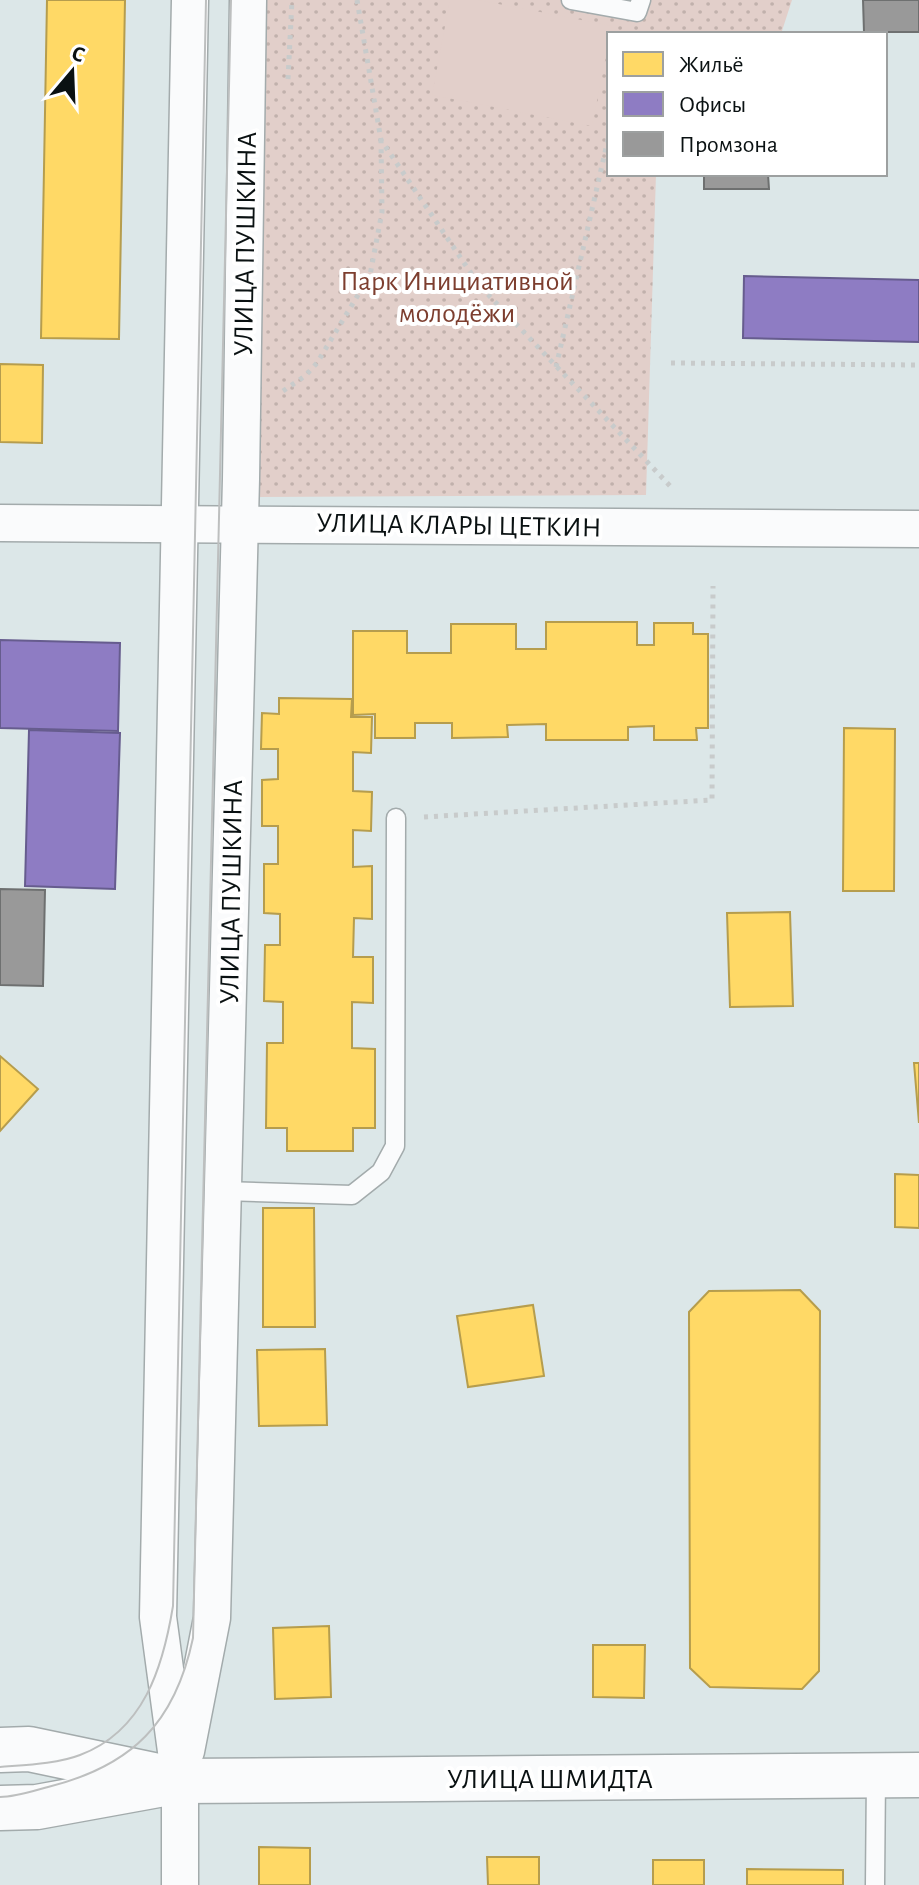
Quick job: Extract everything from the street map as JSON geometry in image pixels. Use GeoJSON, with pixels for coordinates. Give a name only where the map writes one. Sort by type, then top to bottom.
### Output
{"type":"FeatureCollection","features":[{"type":"Feature","properties":{"kind":"street","name":"УЛИЦА ПУШКИНА"},"geometry":{"type":"LineString","coordinates":[[180,1885],[180,1781],[158,1617],[190,0]]}},
{"type":"Feature","properties":{"kind":"street","name":"УЛИЦА ПУШКИНА"},"geometry":{"type":"LineString","coordinates":[[180,1781],[212,1618],[240,522],[248,0]]}},
{"type":"Feature","properties":{"kind":"street","name":"УЛИЦА КЛАРЫ ЦЕТКИН"},"geometry":{"type":"LineString","coordinates":[[0,523],[178,521],[919,529]]}},
{"type":"Feature","properties":{"kind":"street","name":"УЛИЦА ШМИДТА"},"geometry":{"type":"LineString","coordinates":[[0,1750],[29,1749],[180,1781]]}},
{"type":"Feature","properties":{"kind":"street","name":"УЛИЦА ШМИДТА"},"geometry":{"type":"LineString","coordinates":[[0,1808],[37,1807],[180,1781],[919,1775]]}},
{"type":"Feature","properties":{"kind":"lane"},"geometry":{"type":"LineString","coordinates":[[571,0],[637,12],[641,0]]}},
{"type":"Feature","properties":{"kind":"lane"},"geometry":{"type":"LineString","coordinates":[[223,1191],[352,1195],[381,1172],[395,1146],[396,818]]}},
{"type":"Feature","properties":{"kind":"lane"},"geometry":{"type":"LineString","coordinates":[[875,1885],[876,1775]]}},
{"type":"Feature","properties":{"kind":"path"},"geometry":{"type":"LineString","coordinates":[[283,391],[317,363],[370,275],[382,212],[381,140],[357,0]]}},
{"type":"Feature","properties":{"kind":"path"},"geometry":{"type":"LineString","coordinates":[[381,140],[479,285],[708,527]]}},
{"type":"Feature","properties":{"kind":"path"},"geometry":{"type":"LineString","coordinates":[[556,367],[607,144]]}},
{"type":"Feature","properties":{"kind":"path"},"geometry":{"type":"LineString","coordinates":[[671,363],[919,365]]}},
{"type":"Feature","properties":{"kind":"path"},"geometry":{"type":"LineString","coordinates":[[396,818],[712,800],[713,586]]}},
{"type":"Feature","properties":{"kind":"green space","name":"Парк Инициативной молодёжи"},"geometry":{"type":"Polygon","coordinates":[[[265,0],[792,0],[782,32],[607,32],[607,176],[656,176],[646,495],[259,497],[265,0]]]}},
{"type":"Feature","properties":{"kind":"green space"},"geometry":{"type":"Polygon","coordinates":[[[450,0],[478,0],[612,26],[611,32],[607,32],[607,51],[592,126],[432,95],[450,0]]]}},
{"type":"Feature","properties":{"kind":"building: Жильё"},"geometry":{"type":"Polygon","coordinates":[[[47,0],[125,0],[119,339],[41,338],[47,0]]]}},
{"type":"Feature","properties":{"kind":"building: Жильё"},"geometry":{"type":"Polygon","coordinates":[[[0,364],[43,365],[42,443],[0,442],[0,364]]]}},
{"type":"Feature","properties":{"kind":"building: Жильё"},"geometry":{"type":"Polygon","coordinates":[[[546,622],[637,622],[637,645],[654,645],[654,623],[693,623],[693,634],[708,634],[708,728],[696,728],[697,740],[654,740],[654,726],[628,727],[628,740],[546,740],[546,724],[507,725],[508,737],[452,738],[452,723],[415,723],[415,738],[375,738],[375,714],[353,715],[353,631],[407,631],[407,653],[451,653],[451,624],[516,624],[516,649],[546,649],[546,622]]]}},
{"type":"Feature","properties":{"kind":"building: Жильё"},"geometry":{"type":"Polygon","coordinates":[[[279,698],[352,699],[351,717],[372,717],[371,753],[353,752],[353,791],[372,792],[371,831],[353,830],[353,867],[372,866],[372,919],[354,918],[353,957],[373,957],[373,1003],[352,1002],[352,1048],[375,1049],[375,1128],[353,1128],[353,1151],[287,1151],[287,1128],[266,1128],[267,1043],[283,1043],[283,1002],[264,1001],[265,945],[280,945],[280,914],[264,913],[264,864],[278,864],[278,826],[262,826],[262,780],[278,779],[278,749],[261,749],[262,713],[279,714],[279,698]]]}},
{"type":"Feature","properties":{"kind":"building: Жильё"},"geometry":{"type":"Polygon","coordinates":[[[844,728],[895,729],[894,891],[843,891],[844,728]]]}},
{"type":"Feature","properties":{"kind":"building: Жильё"},"geometry":{"type":"Polygon","coordinates":[[[790,912],[793,1006],[730,1007],[727,913],[790,912]]]}},
{"type":"Feature","properties":{"kind":"building: Жильё"},"geometry":{"type":"Polygon","coordinates":[[[0,1056],[38,1089],[0,1131],[0,1056]]]}},
{"type":"Feature","properties":{"kind":"building: Жильё"},"geometry":{"type":"Polygon","coordinates":[[[914,1063],[919,1063],[919,1123],[914,1063]]]}},
{"type":"Feature","properties":{"kind":"building: Жильё"},"geometry":{"type":"Polygon","coordinates":[[[895,1174],[919,1175],[919,1228],[895,1227],[895,1174]]]}},
{"type":"Feature","properties":{"kind":"building: Жильё"},"geometry":{"type":"Polygon","coordinates":[[[263,1208],[314,1208],[315,1327],[263,1327],[263,1208]]]}},
{"type":"Feature","properties":{"kind":"building: Жильё"},"geometry":{"type":"Polygon","coordinates":[[[800,1290],[820,1311],[819,1671],[802,1689],[710,1687],[690,1668],[689,1312],[709,1291],[800,1290]]]}},
{"type":"Feature","properties":{"kind":"building: Жильё"},"geometry":{"type":"Polygon","coordinates":[[[533,1305],[544,1376],[468,1387],[457,1316],[533,1305]]]}},
{"type":"Feature","properties":{"kind":"building: Жильё"},"geometry":{"type":"Polygon","coordinates":[[[325,1349],[327,1425],[259,1426],[257,1350],[325,1349]]]}},
{"type":"Feature","properties":{"kind":"building: Жильё"},"geometry":{"type":"Polygon","coordinates":[[[329,1626],[331,1697],[275,1699],[273,1628],[329,1626]]]}},
{"type":"Feature","properties":{"kind":"building: Жильё"},"geometry":{"type":"Polygon","coordinates":[[[593,1645],[645,1645],[644,1698],[593,1697],[593,1645]]]}},
{"type":"Feature","properties":{"kind":"building: Жильё"},"geometry":{"type":"Polygon","coordinates":[[[259,1847],[310,1848],[310,1885],[259,1885],[259,1847]]]}},
{"type":"Feature","properties":{"kind":"building: Жильё"},"geometry":{"type":"Polygon","coordinates":[[[487,1857],[539,1857],[539,1885],[488,1885],[487,1857]]]}},
{"type":"Feature","properties":{"kind":"building: Жильё"},"geometry":{"type":"Polygon","coordinates":[[[653,1860],[704,1860],[704,1885],[653,1885],[653,1860]]]}},
{"type":"Feature","properties":{"kind":"building: Жильё"},"geometry":{"type":"Polygon","coordinates":[[[747,1869],[843,1870],[843,1885],[747,1885],[747,1869]]]}},
{"type":"Feature","properties":{"kind":"building: Офисы"},"geometry":{"type":"Polygon","coordinates":[[[744,276],[919,280],[919,342],[743,338],[744,276]]]}},
{"type":"Feature","properties":{"kind":"building: Офисы"},"geometry":{"type":"Polygon","coordinates":[[[0,640],[120,643],[118,731],[0,728],[0,640]]]}},
{"type":"Feature","properties":{"kind":"building: Офисы"},"geometry":{"type":"Polygon","coordinates":[[[29,730],[120,733],[115,889],[25,886],[29,730]]]}},
{"type":"Feature","properties":{"kind":"building: Промзона"},"geometry":{"type":"Polygon","coordinates":[[[863,0],[919,0],[919,32],[864,32],[863,0]]]}},
{"type":"Feature","properties":{"kind":"building: Промзона"},"geometry":{"type":"Polygon","coordinates":[[[704,176],[768,176],[769,189],[704,189],[704,176]]]}},
{"type":"Feature","properties":{"kind":"building: Промзона"},"geometry":{"type":"Polygon","coordinates":[[[0,889],[45,890],[43,986],[0,985],[0,889]]]}},
{"type":"Feature","properties":{"kind":"tram line"},"geometry":{"type":"LineString","coordinates":[[0,1767],[71,1758],[102,1744],[120,1730],[135,1713],[156,1674],[173,1606],[206,0]]}},
{"type":"Feature","properties":{"kind":"tram line"},"geometry":{"type":"LineString","coordinates":[[0,1797],[24,1794],[78,1778],[126,1753],[161,1717],[175,1694],[193,1638],[231,0]]}}]}
